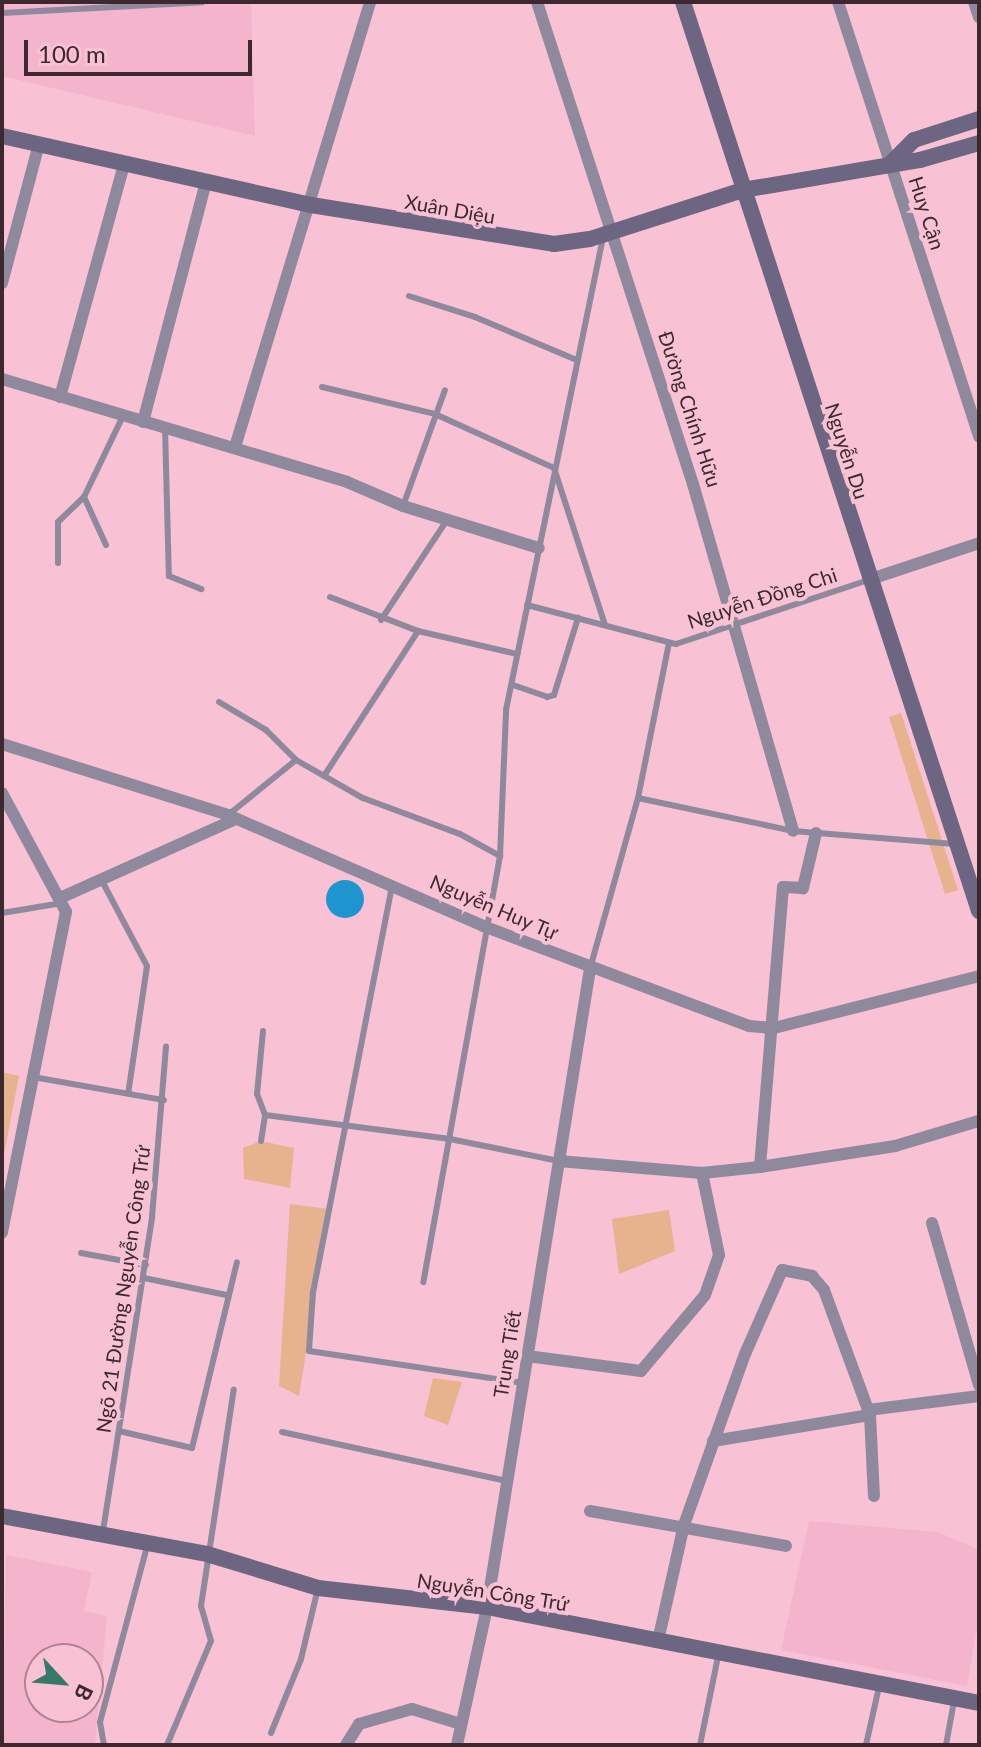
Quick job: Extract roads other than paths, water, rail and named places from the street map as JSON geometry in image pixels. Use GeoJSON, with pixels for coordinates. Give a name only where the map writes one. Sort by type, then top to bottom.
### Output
{"type":"FeatureCollection","features":[{"type":"Feature","properties":{"kind":"main road","name":"Nguyễn Du"},"geometry":{"type":"LineString","coordinates":[[683,2],[868,580],[979,911]]}},
{"type":"Feature","properties":{"kind":"main road"},"geometry":{"type":"LineString","coordinates":[[890,164],[914,140],[979,119]]}},
{"type":"Feature","properties":{"kind":"main road","name":"Xuân Diệu"},"geometry":{"type":"LineString","coordinates":[[2,136],[311,205],[532,243],[575,243],[743,190],[890,164],[979,143]]}},
{"type":"Feature","properties":{"kind":"main road","name":"Nguyễn Công Trứ"},"geometry":{"type":"LineString","coordinates":[[2,1516],[207,1554],[318,1588],[487,1607],[979,1703]]}},
{"type":"Feature","properties":{"kind":"street"},"geometry":{"type":"LineString","coordinates":[[235,447],[311,205],[370,2]]}},
{"type":"Feature","properties":{"kind":"street","name":"Đường Chính Hữu"},"geometry":{"type":"LineString","coordinates":[[537,2],[733,625],[793,831]]}},
{"type":"Feature","properties":{"kind":"street","name":"Huy Cận"},"geometry":{"type":"LineString","coordinates":[[838,2],[979,437]]}},
{"type":"Feature","properties":{"kind":"street"},"geometry":{"type":"LineString","coordinates":[[974,2],[979,17]]}},
{"type":"Feature","properties":{"kind":"street"},"geometry":{"type":"LineString","coordinates":[[2,283],[39,144]]}},
{"type":"Feature","properties":{"kind":"street"},"geometry":{"type":"LineString","coordinates":[[60,397],[124,164]]}},
{"type":"Feature","properties":{"kind":"street"},"geometry":{"type":"LineString","coordinates":[[143,422],[206,182]]}},
{"type":"Feature","properties":{"kind":"street"},"geometry":{"type":"LineString","coordinates":[[2,379],[347,482],[403,506],[539,548]]}},
{"type":"Feature","properties":{"kind":"street"},"geometry":{"type":"LineString","coordinates":[[868,580],[979,543]]}},
{"type":"Feature","properties":{"kind":"street","name":"Nguyễn Huy Tự"},"geometry":{"type":"LineString","coordinates":[[2,744],[232,817],[483,926],[718,1018],[774,1028],[979,976]]}},
{"type":"Feature","properties":{"kind":"street"},"geometry":{"type":"LineString","coordinates":[[2,793],[66,912],[2,1233]]}},
{"type":"Feature","properties":{"kind":"street"},"geometry":{"type":"LineString","coordinates":[[61,901],[232,817]]}},
{"type":"Feature","properties":{"kind":"street"},"geometry":{"type":"LineString","coordinates":[[760,1167],[774,1028],[783,887],[803,888],[816,833]]}},
{"type":"Feature","properties":{"kind":"street","name":"Trung Tiết"},"geometry":{"type":"LineString","coordinates":[[457,1745],[487,1607],[590,969]]}},
{"type":"Feature","properties":{"kind":"street"},"geometry":{"type":"LineString","coordinates":[[559,1161],[702,1173],[895,1146],[979,1121]]}},
{"type":"Feature","properties":{"kind":"street"},"geometry":{"type":"LineString","coordinates":[[527,1356],[625,1372],[641,1371],[647,1365],[683,1326],[717,1267],[718,1236],[702,1173]]}},
{"type":"Feature","properties":{"kind":"street"},"geometry":{"type":"LineString","coordinates":[[932,1223],[979,1385]]}},
{"type":"Feature","properties":{"kind":"street"},"geometry":{"type":"LineString","coordinates":[[658,1641],[684,1525],[713,1441],[774,1281],[787,1268],[812,1276],[824,1290],[869,1412],[874,1496]]}},
{"type":"Feature","properties":{"kind":"street"},"geometry":{"type":"LineString","coordinates":[[713,1441],[869,1412],[979,1396]]}},
{"type":"Feature","properties":{"kind":"street"},"geometry":{"type":"LineString","coordinates":[[590,1511],[684,1525],[786,1546]]}},
{"type":"Feature","properties":{"kind":"street"},"geometry":{"type":"LineString","coordinates":[[346,1745],[359,1724],[412,1709],[461,1724]]}},
{"type":"Feature","properties":{"kind":"lane"},"geometry":{"type":"LineString","coordinates":[[2,13],[203,2]]}},
{"type":"Feature","properties":{"kind":"lane"},"geometry":{"type":"LineString","coordinates":[[423,1282],[450,1139],[483,926],[500,856],[507,764],[503,737],[517,654],[577,360],[608,234]]}},
{"type":"Feature","properties":{"kind":"lane"},"geometry":{"type":"LineString","coordinates":[[409,296],[577,360]]}},
{"type":"Feature","properties":{"kind":"lane"},"geometry":{"type":"LineString","coordinates":[[322,387],[435,414],[554,468],[605,625]]}},
{"type":"Feature","properties":{"kind":"lane"},"geometry":{"type":"LineString","coordinates":[[403,506],[445,390]]}},
{"type":"Feature","properties":{"kind":"lane"},"geometry":{"type":"LineString","coordinates":[[58,563],[58,522],[84,497],[123,416]]}},
{"type":"Feature","properties":{"kind":"lane"},"geometry":{"type":"LineString","coordinates":[[165,428],[169,576],[201,589]]}},
{"type":"Feature","properties":{"kind":"lane"},"geometry":{"type":"LineString","coordinates":[[84,497],[106,545]]}},
{"type":"Feature","properties":{"kind":"lane"},"geometry":{"type":"LineString","coordinates":[[381,620],[447,520]]}},
{"type":"Feature","properties":{"kind":"lane","name":"Nguyễn Đồng Chi"},"geometry":{"type":"LineString","coordinates":[[527,605],[669,643],[868,580]]}},
{"type":"Feature","properties":{"kind":"lane"},"geometry":{"type":"LineString","coordinates":[[330,597],[381,620],[517,654]]}},
{"type":"Feature","properties":{"kind":"lane"},"geometry":{"type":"LineString","coordinates":[[513,685],[547,697],[554,695],[578,618]]}},
{"type":"Feature","properties":{"kind":"lane"},"geometry":{"type":"LineString","coordinates":[[324,776],[418,631]]}},
{"type":"Feature","properties":{"kind":"lane"},"geometry":{"type":"LineString","coordinates":[[590,969],[638,798],[669,643]]}},
{"type":"Feature","properties":{"kind":"lane"},"geometry":{"type":"LineString","coordinates":[[219,702],[266,730],[296,760],[324,776],[500,856]]}},
{"type":"Feature","properties":{"kind":"lane"},"geometry":{"type":"LineString","coordinates":[[232,817],[296,760]]}},
{"type":"Feature","properties":{"kind":"lane"},"geometry":{"type":"LineString","coordinates":[[638,798],[793,831],[959,845]]}},
{"type":"Feature","properties":{"kind":"lane"},"geometry":{"type":"LineString","coordinates":[[102,881],[147,966],[128,1094]]}},
{"type":"Feature","properties":{"kind":"lane"},"geometry":{"type":"LineString","coordinates":[[392,886],[313,1292],[309,1351],[523,1383]]}},
{"type":"Feature","properties":{"kind":"lane"},"geometry":{"type":"LineString","coordinates":[[2,913],[61,901]]}},
{"type":"Feature","properties":{"kind":"lane"},"geometry":{"type":"LineString","coordinates":[[261,1141],[265,1115],[257,1094],[263,1031]]}},
{"type":"Feature","properties":{"kind":"lane","name":"Ngõ 21 Đường Nguyễn Công Trứ"},"geometry":{"type":"LineString","coordinates":[[103,1534],[146,1265],[164,1100],[166,1047]]}},
{"type":"Feature","properties":{"kind":"lane"},"geometry":{"type":"LineString","coordinates":[[31,1077],[164,1100]]}},
{"type":"Feature","properties":{"kind":"lane"},"geometry":{"type":"LineString","coordinates":[[265,1115],[450,1139],[559,1161]]}},
{"type":"Feature","properties":{"kind":"lane"},"geometry":{"type":"LineString","coordinates":[[81,1253],[146,1265]]}},
{"type":"Feature","properties":{"kind":"lane"},"geometry":{"type":"LineString","coordinates":[[119,1431],[192,1448],[226,1295],[237,1262]]}},
{"type":"Feature","properties":{"kind":"lane"},"geometry":{"type":"LineString","coordinates":[[144,1278],[226,1295]]}},
{"type":"Feature","properties":{"kind":"lane"},"geometry":{"type":"LineString","coordinates":[[167,1745],[211,1641],[201,1606],[234,1389]]}},
{"type":"Feature","properties":{"kind":"lane"},"geometry":{"type":"LineString","coordinates":[[282,1432],[507,1481]]}},
{"type":"Feature","properties":{"kind":"lane"},"geometry":{"type":"LineString","coordinates":[[104,1745],[100,1722],[148,1543]]}},
{"type":"Feature","properties":{"kind":"lane"},"geometry":{"type":"LineString","coordinates":[[271,1733],[301,1659],[318,1588]]}},
{"type":"Feature","properties":{"kind":"lane"},"geometry":{"type":"LineString","coordinates":[[700,1745],[719,1652]]}},
{"type":"Feature","properties":{"kind":"lane"},"geometry":{"type":"LineString","coordinates":[[866,1745],[880,1683]]}},
{"type":"Feature","properties":{"kind":"lane"},"geometry":{"type":"LineString","coordinates":[[946,1745],[954,1698]]}},
{"type":"Feature","properties":{"kind":"water"},"geometry":{"type":"Polygon","coordinates":[[[345,880],[359,885],[364,899],[359,913],[345,918],[331,913],[326,899],[331,885],[345,880]]]}}]}
